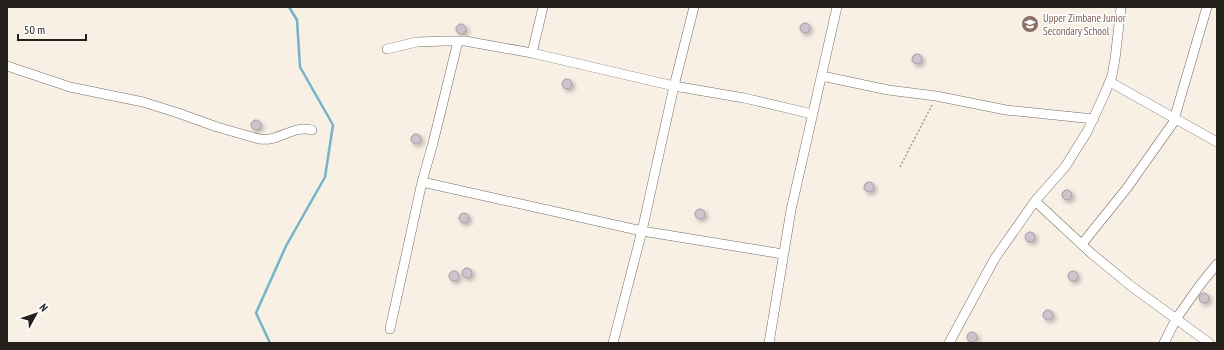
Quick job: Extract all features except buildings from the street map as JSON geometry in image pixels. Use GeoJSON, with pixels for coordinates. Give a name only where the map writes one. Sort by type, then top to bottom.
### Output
{"type":"FeatureCollection","features":[{"type":"Feature","properties":{"kind":"street"},"geometry":{"type":"LineString","coordinates":[[532,53],[543,7]]}},
{"type":"Feature","properties":{"kind":"street"},"geometry":{"type":"LineString","coordinates":[[612,343],[642,231],[674,86],[694,7]]}},
{"type":"Feature","properties":{"kind":"street"},"geometry":{"type":"LineString","coordinates":[[769,343],[783,254],[812,114],[837,7]]}},
{"type":"Feature","properties":{"kind":"street"},"geometry":{"type":"LineString","coordinates":[[949,343],[994,258],[1035,201],[1065,167],[1087,132],[1110,82],[1115,59],[1121,7]]}},
{"type":"Feature","properties":{"kind":"street"},"geometry":{"type":"LineString","coordinates":[[1082,244],[1127,188],[1173,123],[1208,7]]}},
{"type":"Feature","properties":{"kind":"street"},"geometry":{"type":"LineString","coordinates":[[390,329],[422,182],[434,143],[458,41]]}},
{"type":"Feature","properties":{"kind":"street"},"geometry":{"type":"LineString","coordinates":[[387,49],[417,42],[465,41],[532,53],[674,86],[744,98],[812,114]]}},
{"type":"Feature","properties":{"kind":"street"},"geometry":{"type":"LineString","coordinates":[[7,66],[70,87],[143,102],[217,127],[259,139],[272,139],[297,129],[304,128],[312,130]]}},
{"type":"Feature","properties":{"kind":"street"},"geometry":{"type":"LineString","coordinates":[[822,76],[888,90],[936,96],[1006,110],[1094,118]]}},
{"type":"Feature","properties":{"kind":"street"},"geometry":{"type":"LineString","coordinates":[[1110,82],[1217,142]]}},
{"type":"Feature","properties":{"kind":"street"},"geometry":{"type":"LineString","coordinates":[[422,182],[642,231],[783,254]]}},
{"type":"Feature","properties":{"kind":"street"},"geometry":{"type":"LineString","coordinates":[[1035,201],[1082,244],[1132,286],[1209,343]]}},
{"type":"Feature","properties":{"kind":"street"},"geometry":{"type":"LineString","coordinates":[[1164,343],[1176,319],[1217,264]]}},
{"type":"Feature","properties":{"kind":"path"},"geometry":{"type":"LineString","coordinates":[[900,167],[936,96]]}},
{"type":"Feature","properties":{"kind":"waterway"},"geometry":{"type":"LineString","coordinates":[[270,343],[256,313],[286,246],[325,177],[333,125],[300,67],[297,20],[289,7]]}},
{"type":"Feature","properties":{"kind":"place","name":"Upper Zimbane Junior Secondary School"},"geometry":{"type":"Point","coordinates":[1030,24]}}]}
